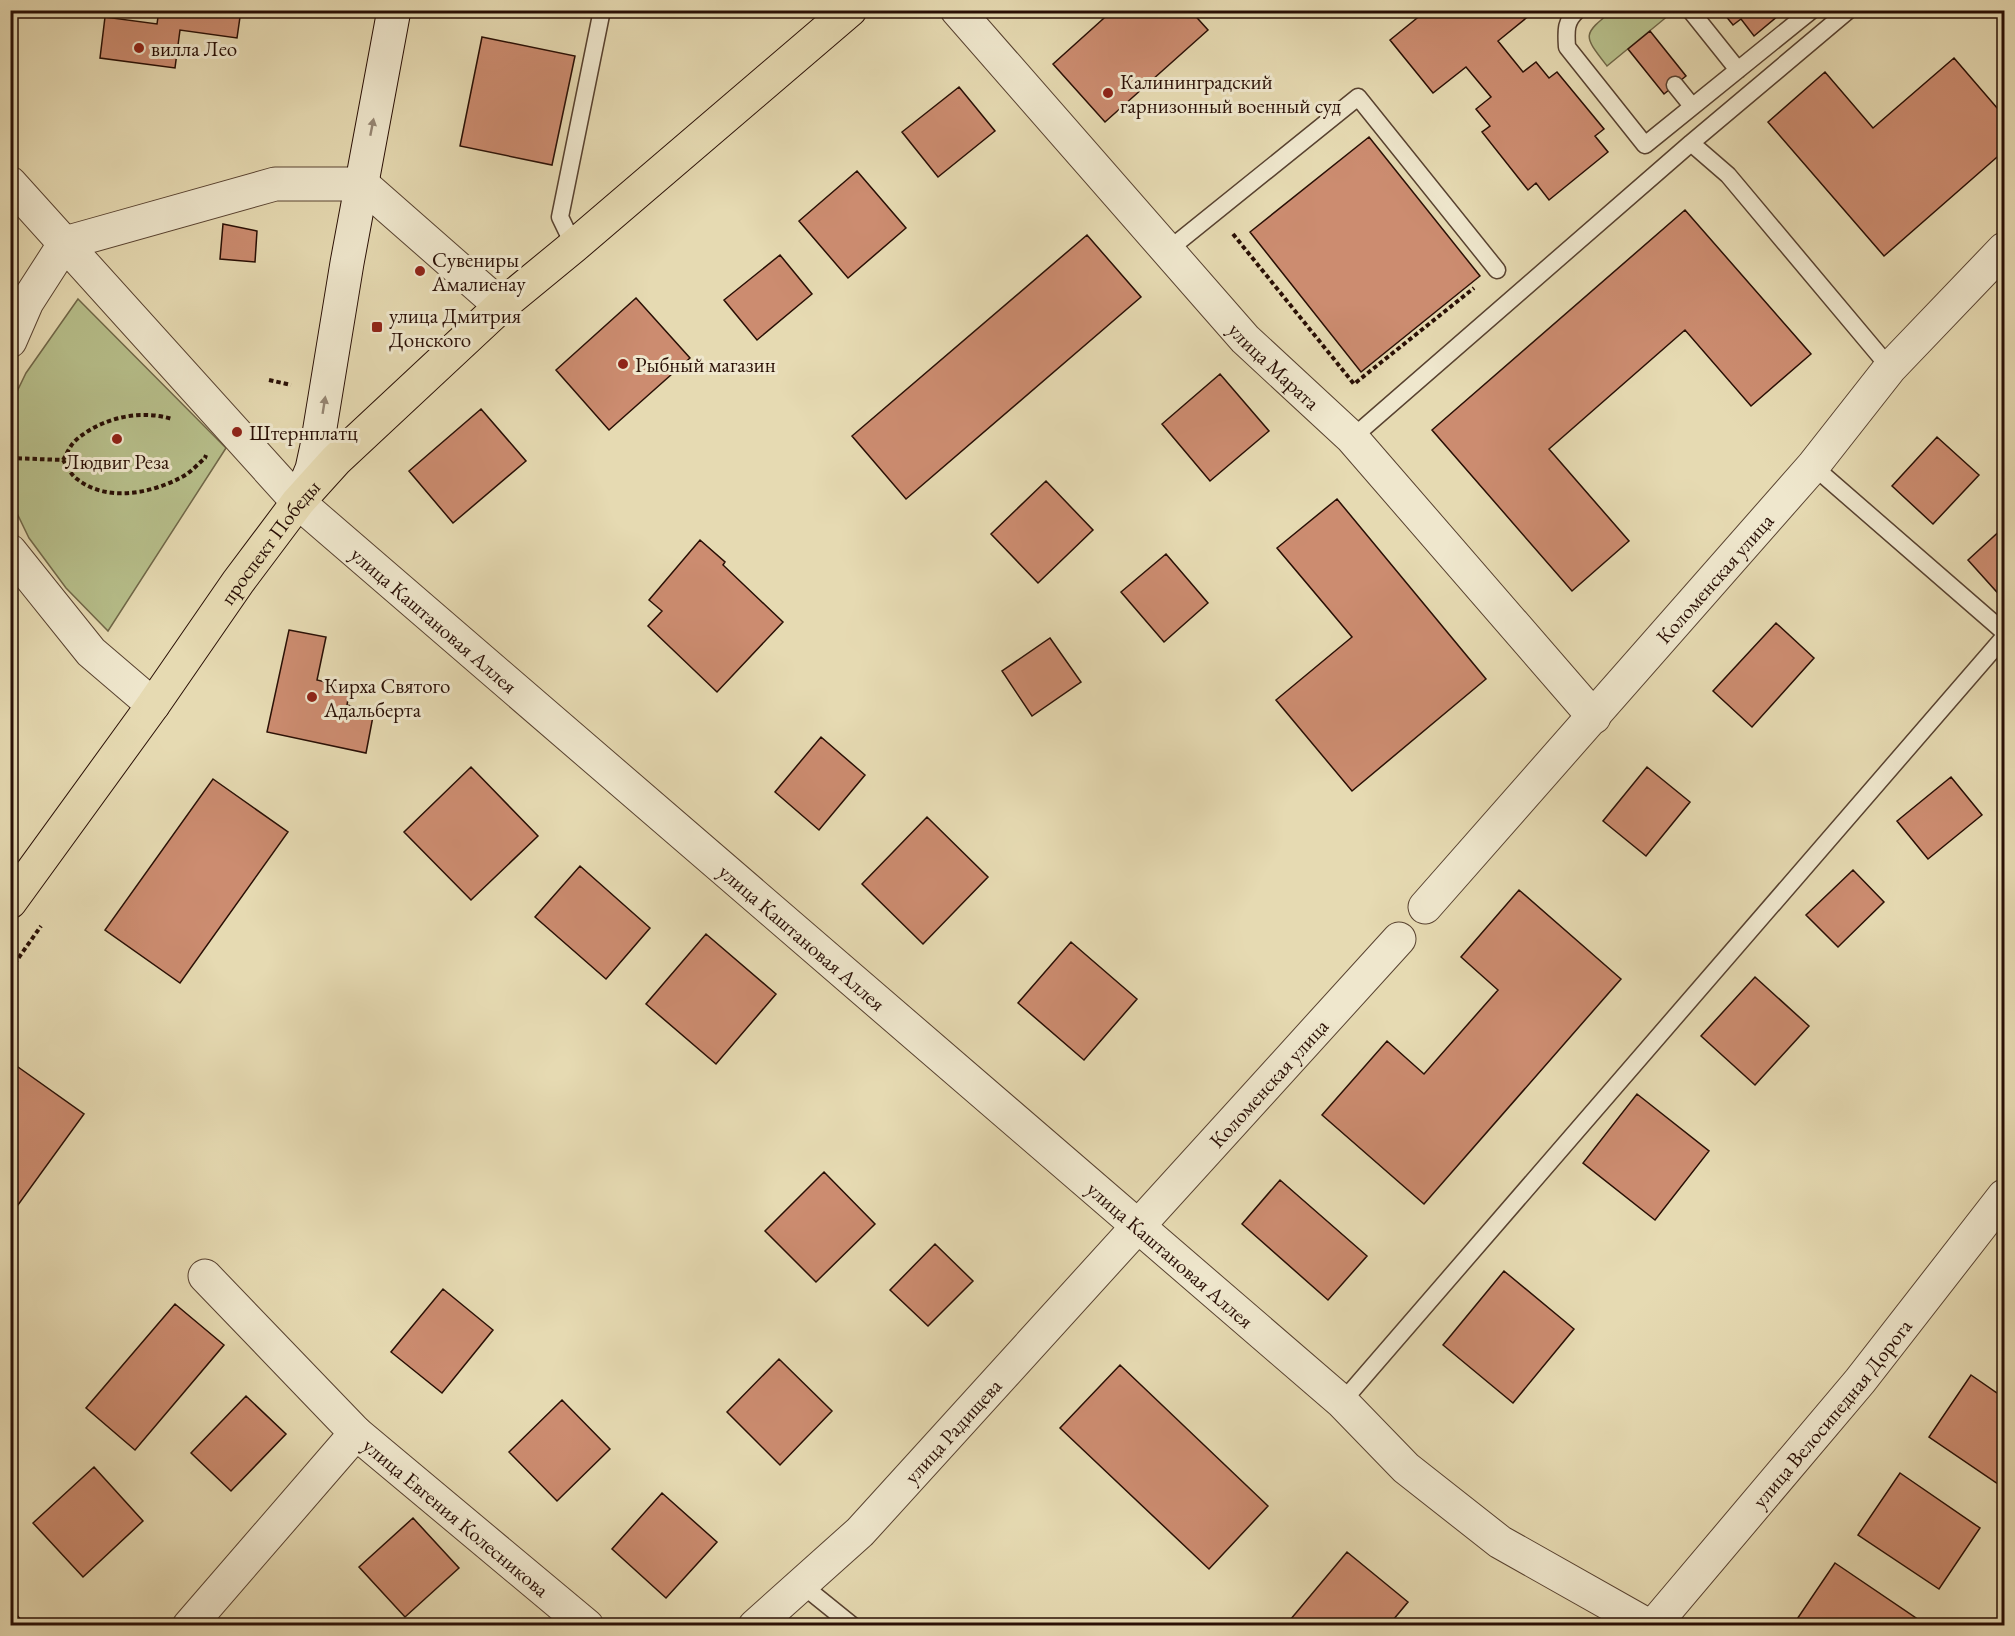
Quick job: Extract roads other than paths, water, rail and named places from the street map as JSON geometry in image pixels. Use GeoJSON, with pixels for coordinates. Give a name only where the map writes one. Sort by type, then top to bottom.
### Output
{"type":"FeatureCollection","features":[{"type":"Feature","properties":{"kind":"main road"},"geometry":{"type":"LineString","coordinates":[[298,502],[375,421],[501,306],[850,10]]}},
{"type":"Feature","properties":{"kind":"main road","name":"проспект Победы"},"geometry":{"type":"LineString","coordinates":[[10,902],[153,705],[238,582],[298,502]]}},
{"type":"Feature","properties":{"kind":"street","name":"проспект Победы"},"geometry":{"type":"LineString","coordinates":[[298,502],[312,469],[317,446],[394,10]]}},
{"type":"Feature","properties":{"kind":"street","name":"улица Марата"},"geometry":{"type":"LineString","coordinates":[[957,10],[1245,339],[1352,438],[1594,717]]}},
{"type":"Feature","properties":{"kind":"street","name":"улица Каштановая Аллея"},"geometry":{"type":"LineString","coordinates":[[10,183],[298,502],[1342,1402],[1406,1468],[1500,1542],[1651,1626]]}},
{"type":"Feature","properties":{"kind":"street"},"geometry":{"type":"LineString","coordinates":[[10,341],[27,302],[65,243],[275,184],[362,184],[501,306]]}},
{"type":"Feature","properties":{"kind":"street","name":"Коломенская улица"},"geometry":{"type":"LineString","coordinates":[[1425,907],[1813,466],[1890,368],[2004,249]]}},
{"type":"Feature","properties":{"kind":"street"},"geometry":{"type":"LineString","coordinates":[[10,551],[91,652],[153,705]]}},
{"type":"Feature","properties":{"kind":"street","name":"Коломенская улица"},"geometry":{"type":"LineString","coordinates":[[1138,1226],[1399,939]]}},
{"type":"Feature","properties":{"kind":"street","name":"улица Велосипедная Дорога"},"geometry":{"type":"LineString","coordinates":[[1651,1626],[1860,1381],[2004,1196]]}},
{"type":"Feature","properties":{"kind":"street","name":"улица Радищева"},"geometry":{"type":"LineString","coordinates":[[755,1626],[860,1532],[1138,1226]]}},
{"type":"Feature","properties":{"kind":"street"},"geometry":{"type":"LineString","coordinates":[[205,1276],[356,1433]]}},
{"type":"Feature","properties":{"kind":"street","name":"улица Евгения Колесникова"},"geometry":{"type":"LineString","coordinates":[[189,1626],[356,1433],[587,1626]]}},
{"type":"Feature","properties":{"kind":"lane"},"geometry":{"type":"LineString","coordinates":[[574,246],[560,217],[602,10]]}},
{"type":"Feature","properties":{"kind":"lane"},"geometry":{"type":"LineString","coordinates":[[1578,10],[1570,17],[1566,32],[1567,47],[1645,145],[1812,10]]}},
{"type":"Feature","properties":{"kind":"lane"},"geometry":{"type":"LineString","coordinates":[[1690,10],[1738,70]]}},
{"type":"Feature","properties":{"kind":"lane"},"geometry":{"type":"LineString","coordinates":[[1352,438],[1691,143],[1849,10]]}},
{"type":"Feature","properties":{"kind":"lane"},"geometry":{"type":"LineString","coordinates":[[1675,85],[1692,106]]}},
{"type":"Feature","properties":{"kind":"lane"},"geometry":{"type":"LineString","coordinates":[[1167,251],[1358,98],[1497,270]]}},
{"type":"Feature","properties":{"kind":"lane"},"geometry":{"type":"LineString","coordinates":[[1691,143],[1728,175],[1890,368]]}},
{"type":"Feature","properties":{"kind":"lane"},"geometry":{"type":"LineString","coordinates":[[1813,466],[2004,632]]}},
{"type":"Feature","properties":{"kind":"lane"},"geometry":{"type":"LineString","coordinates":[[1342,1402],[2004,637]]}},
{"type":"Feature","properties":{"kind":"lane"},"geometry":{"type":"LineString","coordinates":[[801,1584],[853,1626]]}},
{"type":"Feature","properties":{"kind":"place","name":"вилла Лео"},"geometry":{"type":"Point","coordinates":[139,48]}},
{"type":"Feature","properties":{"kind":"place","name":"Калининградский гарнизонный военный суд"},"geometry":{"type":"Point","coordinates":[1108,93]}},
{"type":"Feature","properties":{"kind":"place","name":"Сувениры Амалиенау"},"geometry":{"type":"Point","coordinates":[420,271]}},
{"type":"Feature","properties":{"kind":"place","name":"улица Дмитрия Донского"},"geometry":{"type":"Point","coordinates":[377,327]}},
{"type":"Feature","properties":{"kind":"place","name":"Рыбный магазин"},"geometry":{"type":"Point","coordinates":[623,364]}},
{"type":"Feature","properties":{"kind":"place","name":"Штернплатц"},"geometry":{"type":"Point","coordinates":[237,432]}},
{"type":"Feature","properties":{"kind":"place","name":"Людвиг Реза"},"geometry":{"type":"Point","coordinates":[117,439]}},
{"type":"Feature","properties":{"kind":"place","name":"Кирха Святого Адальберта"},"geometry":{"type":"Point","coordinates":[312,697]}}]}
